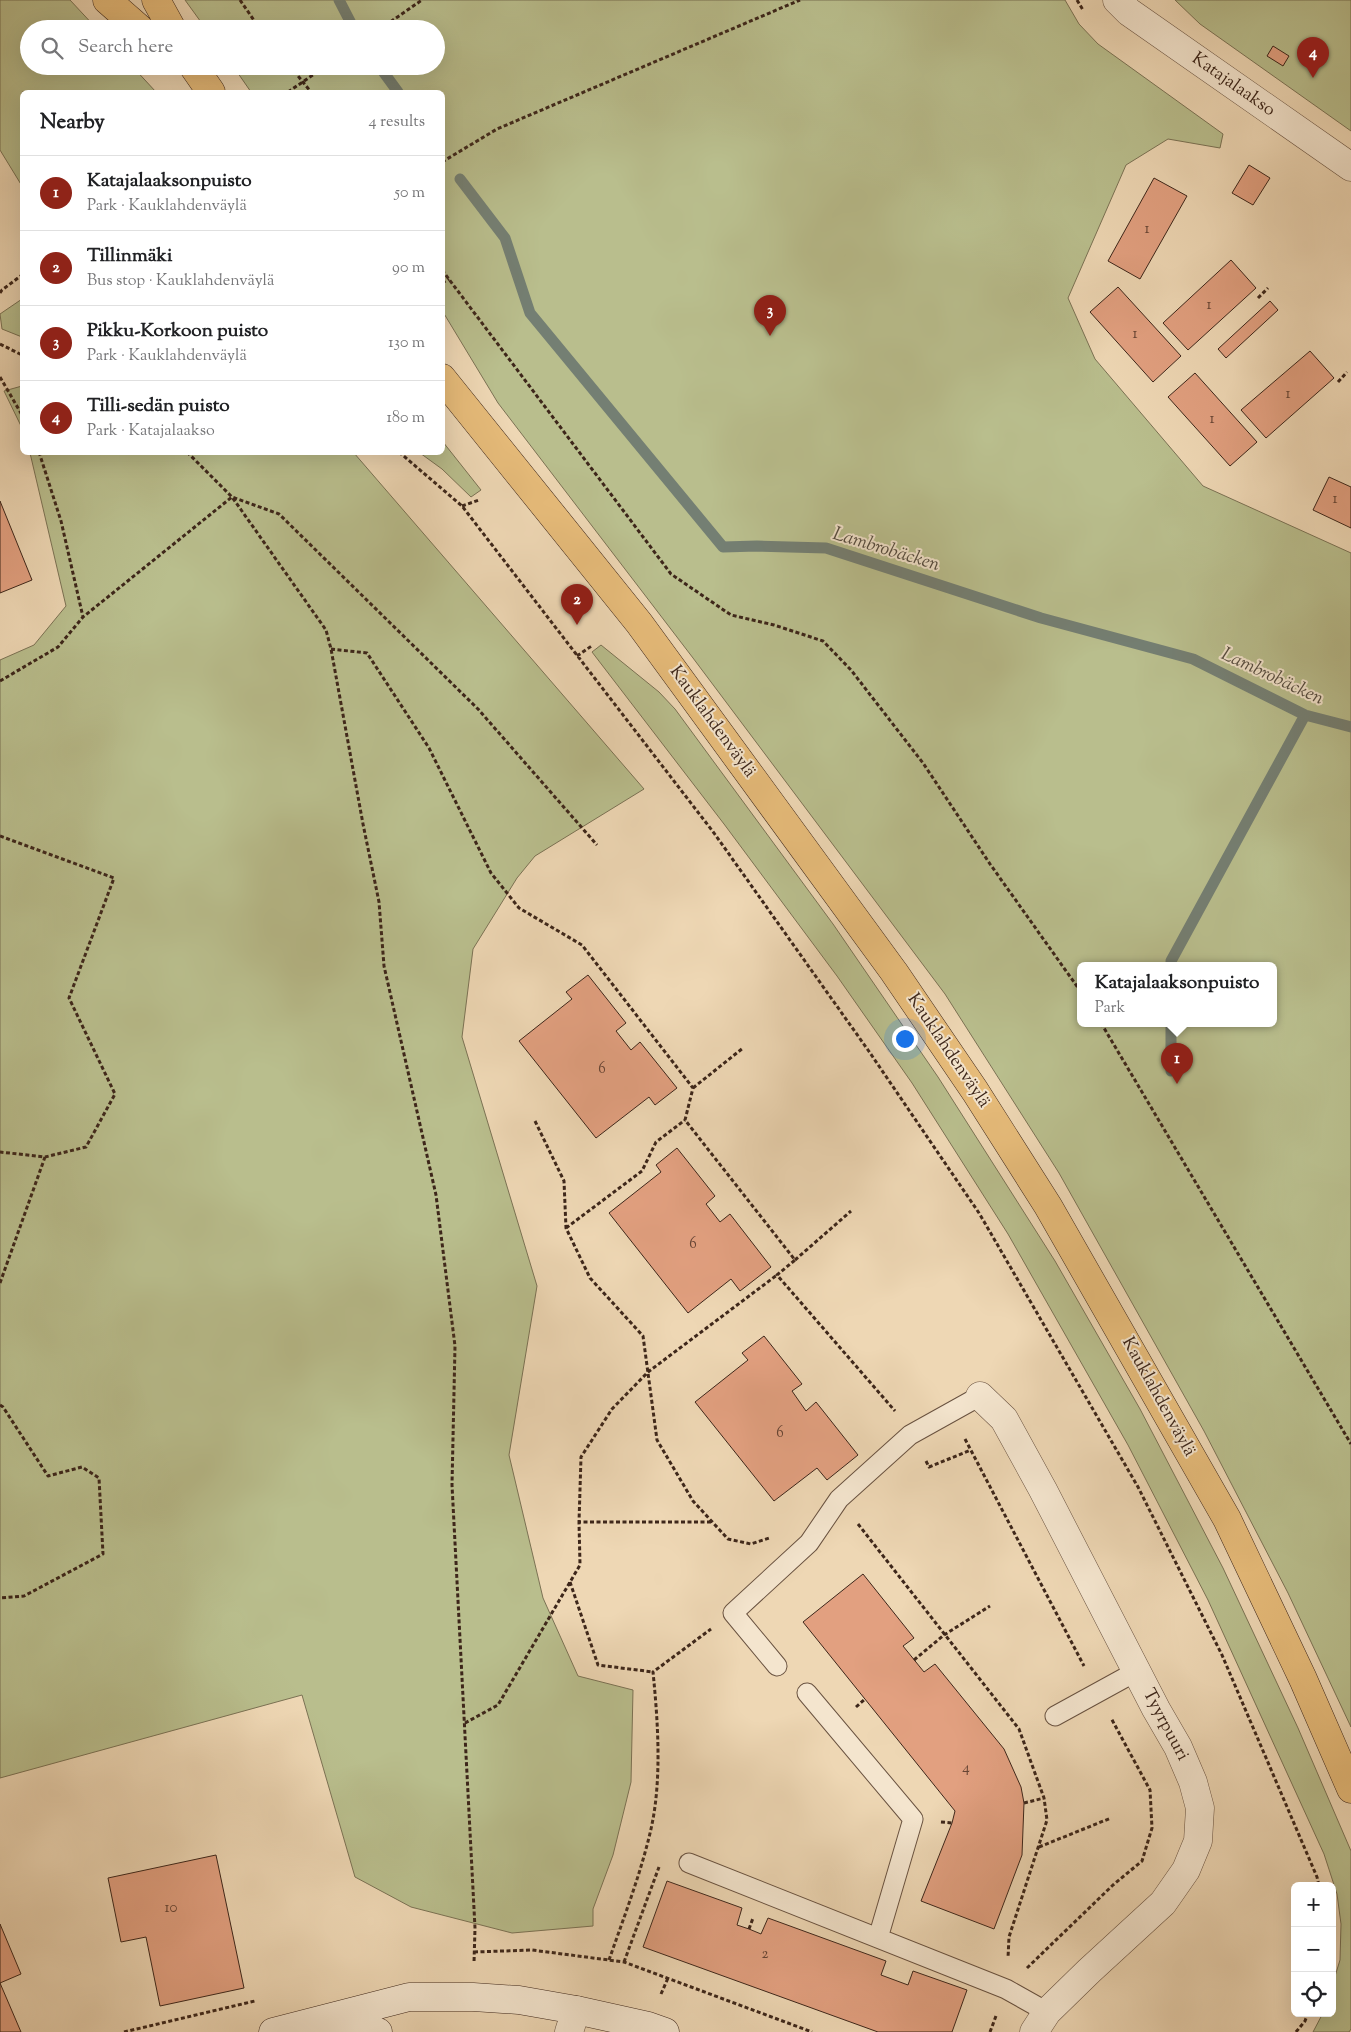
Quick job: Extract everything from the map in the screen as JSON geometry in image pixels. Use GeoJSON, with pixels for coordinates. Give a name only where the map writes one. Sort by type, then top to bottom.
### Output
{"type":"FeatureCollection","features":[{"type":"Feature","properties":{"kind":"main road"},"geometry":{"type":"LineString","coordinates":[[107,0],[130,20]]}},
{"type":"Feature","properties":{"kind":"main road"},"geometry":{"type":"LineString","coordinates":[[156,0],[167,20]]}},
{"type":"Feature","properties":{"kind":"main road","name":"Kauklahdenväylä"},"geometry":{"type":"LineString","coordinates":[[445,382],[638,623],[894,972],[975,1091],[1048,1206],[1227,1519],[1303,1679],[1351,1789]]}},
{"type":"Feature","properties":{"kind":"street","name":"Katajalaakso"},"geometry":{"type":"LineString","coordinates":[[1117,0],[1129,12],[1351,167]]}},
{"type":"Feature","properties":{"kind":"street","name":"Tyyrpuuri"},"geometry":{"type":"LineString","coordinates":[[980,1396],[1004,1419],[1178,1747],[1193,1782],[1200,1808],[1198,1841],[1186,1870],[1163,1903],[1089,1971],[1040,2022]]}},
{"type":"Feature","properties":{"kind":"street"},"geometry":{"type":"LineString","coordinates":[[273,2032],[409,1997],[473,1997],[519,2000],[573,2021],[648,2026],[665,2032]]}},
{"type":"Feature","properties":{"kind":"street"},"geometry":{"type":"LineString","coordinates":[[299,2026],[378,2032]]}},
{"type":"Feature","properties":{"kind":"lane"},"geometry":{"type":"LineString","coordinates":[[777,1666],[733,1613],[809,1543],[839,1499],[910,1435],[980,1396]]}},
{"type":"Feature","properties":{"kind":"lane"},"geometry":{"type":"LineString","coordinates":[[1055,1716],[1137,1671]]}},
{"type":"Feature","properties":{"kind":"lane"},"geometry":{"type":"LineString","coordinates":[[807,1693],[913,1819],[878,1938]]}},
{"type":"Feature","properties":{"kind":"lane"},"geometry":{"type":"LineString","coordinates":[[689,1863],[1006,1989],[1040,2022]]}},
{"type":"Feature","properties":{"kind":"path"},"geometry":{"type":"LineString","coordinates":[[240,0],[254,20]]}},
{"type":"Feature","properties":{"kind":"path"},"geometry":{"type":"LineString","coordinates":[[393,20],[422,0]]}},
{"type":"Feature","properties":{"kind":"path"},"geometry":{"type":"LineString","coordinates":[[445,160],[497,128],[800,0]]}},
{"type":"Feature","properties":{"kind":"path"},"geometry":{"type":"LineString","coordinates":[[297,75],[309,90]]}},
{"type":"Feature","properties":{"kind":"path"},"geometry":{"type":"LineString","coordinates":[[291,90],[313,75]]}},
{"type":"Feature","properties":{"kind":"path"},"geometry":{"type":"LineString","coordinates":[[445,274],[671,574],[731,615],[774,624],[823,641],[851,670],[923,763],[990,864],[1077,986]]}},
{"type":"Feature","properties":{"kind":"path"},"geometry":{"type":"LineString","coordinates":[[0,293],[20,276]]}},
{"type":"Feature","properties":{"kind":"path"},"geometry":{"type":"LineString","coordinates":[[445,282],[449,280]]}},
{"type":"Feature","properties":{"kind":"path"},"geometry":{"type":"LineString","coordinates":[[1258,298],[1268,288]]}},
{"type":"Feature","properties":{"kind":"path"},"geometry":{"type":"LineString","coordinates":[[0,344],[20,353]]}},
{"type":"Feature","properties":{"kind":"path"},"geometry":{"type":"LineString","coordinates":[[1338,382],[1347,372]]}},
{"type":"Feature","properties":{"kind":"path"},"geometry":{"type":"LineString","coordinates":[[0,377],[20,412]]}},
{"type":"Feature","properties":{"kind":"path"},"geometry":{"type":"LineString","coordinates":[[40,455],[61,520],[83,617]]}},
{"type":"Feature","properties":{"kind":"path"},"geometry":{"type":"LineString","coordinates":[[190,455],[232,497],[326,630],[379,902],[384,966],[436,1196],[455,1346],[452,1485],[475,1928],[474,1965]]}},
{"type":"Feature","properties":{"kind":"path"},"geometry":{"type":"LineString","coordinates":[[402,455],[462,506],[714,833],[862,1042],[979,1213],[1138,1487],[1222,1655],[1317,1882]]}},
{"type":"Feature","properties":{"kind":"path"},"geometry":{"type":"LineString","coordinates":[[0,681],[58,647],[83,617],[232,497]]}},
{"type":"Feature","properties":{"kind":"path"},"geometry":{"type":"LineString","coordinates":[[232,497],[279,514],[478,709],[598,845]]}},
{"type":"Feature","properties":{"kind":"path"},"geometry":{"type":"LineString","coordinates":[[462,506],[479,500]]}},
{"type":"Feature","properties":{"kind":"path"},"geometry":{"type":"LineString","coordinates":[[577,656],[593,645]]}},
{"type":"Feature","properties":{"kind":"path"},"geometry":{"type":"LineString","coordinates":[[331,649],[367,653],[429,748],[491,873],[519,908],[582,945],[693,1088]]}},
{"type":"Feature","properties":{"kind":"path"},"geometry":{"type":"LineString","coordinates":[[0,836],[114,878],[69,998],[115,1094],[86,1147],[45,1157],[0,1152]]}},
{"type":"Feature","properties":{"kind":"path"},"geometry":{"type":"LineString","coordinates":[[1103,1027],[1351,1444]]}},
{"type":"Feature","properties":{"kind":"path"},"geometry":{"type":"LineString","coordinates":[[566,1228],[642,1171],[656,1142],[685,1120],[693,1088],[742,1048]]}},
{"type":"Feature","properties":{"kind":"path"},"geometry":{"type":"LineString","coordinates":[[685,1120],[795,1260]]}},
{"type":"Feature","properties":{"kind":"path"},"geometry":{"type":"LineString","coordinates":[[536,1121],[564,1181],[566,1228],[590,1278],[643,1336],[657,1440],[693,1501],[728,1539],[751,1544],[776,1536],[809,1543]]}},
{"type":"Feature","properties":{"kind":"path"},"geometry":{"type":"LineString","coordinates":[[0,1283],[45,1157]]}},
{"type":"Feature","properties":{"kind":"path"},"geometry":{"type":"LineString","coordinates":[[465,1723],[498,1705],[580,1565],[581,1457],[612,1409],[648,1372],[777,1275],[851,1211]]}},
{"type":"Feature","properties":{"kind":"path"},"geometry":{"type":"LineString","coordinates":[[777,1275],[892,1405],[929,1467],[971,1450]]}},
{"type":"Feature","properties":{"kind":"path"},"geometry":{"type":"LineString","coordinates":[[0,1405],[48,1476],[82,1467],[99,1478],[103,1554],[24,1596],[0,1598]]}},
{"type":"Feature","properties":{"kind":"path"},"geometry":{"type":"LineString","coordinates":[[839,1499],[1019,1729],[1044,1798],[1047,1820],[1009,1937],[1006,1989]]}},
{"type":"Feature","properties":{"kind":"path"},"geometry":{"type":"LineString","coordinates":[[579,1522],[712,1522]]}},
{"type":"Feature","properties":{"kind":"path"},"geometry":{"type":"LineString","coordinates":[[570,1582],[598,1665],[653,1672],[733,1613]]}},
{"type":"Feature","properties":{"kind":"path"},"geometry":{"type":"LineString","coordinates":[[914,1660],[944,1635],[990,1606]]}},
{"type":"Feature","properties":{"kind":"path"},"geometry":{"type":"LineString","coordinates":[[610,1960],[651,1828],[656,1779],[658,1723],[653,1672]]}},
{"type":"Feature","properties":{"kind":"path"},"geometry":{"type":"LineString","coordinates":[[1024,1803],[1044,1798]]}},
{"type":"Feature","properties":{"kind":"path"},"geometry":{"type":"LineString","coordinates":[[1038,1848],[1111,1818]]}},
{"type":"Feature","properties":{"kind":"path"},"geometry":{"type":"LineString","coordinates":[[624,1962],[660,1865],[685,1875],[689,1863]]}},
{"type":"Feature","properties":{"kind":"path"},"geometry":{"type":"LineString","coordinates":[[474,1952],[532,1950],[624,1962],[812,2032]]}},
{"type":"Feature","properties":{"kind":"path"},"geometry":{"type":"LineString","coordinates":[[1296,2032],[1306,2017]]}},
{"type":"Feature","properties":{"kind":"green space"},"geometry":{"type":"Polygon","coordinates":[[[0,0],[70,0],[89,20],[20,20],[20,75],[140,75],[154,90],[20,90],[20,183],[0,150],[0,0]]]}},
{"type":"Feature","properties":{"kind":"green space"},"geometry":{"type":"Polygon","coordinates":[[[185,0],[1065,0],[1079,24],[1098,44],[1223,134],[1220,148],[1168,139],[1126,165],[1068,298],[1095,359],[1203,486],[1351,553],[1351,1727],[1288,1593],[1204,1431],[1059,1173],[945,994],[693,658],[498,403],[445,315],[445,90],[250,90],[239,75],[445,75],[445,20],[199,20],[185,0]]]}},
{"type":"Feature","properties":{"kind":"green space"},"geometry":{"type":"Polygon","coordinates":[[[1175,0],[1351,0],[1351,131],[1200,24],[1175,0]]]}},
{"type":"Feature","properties":{"kind":"green space"},"geometry":{"type":"Polygon","coordinates":[[[20,300],[20,336],[2,329],[0,314],[20,300]]]}},
{"type":"Feature","properties":{"kind":"green space"},"geometry":{"type":"Polygon","coordinates":[[[20,387],[20,424],[4,391],[20,387]]]}},
{"type":"Feature","properties":{"kind":"green space"},"geometry":{"type":"Polygon","coordinates":[[[445,445],[481,490],[471,497],[442,469],[423,455],[445,455],[445,445]]]}},
{"type":"Feature","properties":{"kind":"green space"},"geometry":{"type":"Polygon","coordinates":[[[30,455],[356,455],[644,789],[535,856],[517,878],[473,949],[462,1037],[537,1286],[509,1455],[543,1598],[578,1676],[633,1690],[631,1782],[613,1855],[593,1909],[593,1926],[512,1933],[411,1907],[355,1877],[302,1695],[0,1778],[0,660],[34,645],[66,606],[30,455]]]}},
{"type":"Feature","properties":{"kind":"green space"},"geometry":{"type":"Polygon","coordinates":[[[601,645],[659,692],[675,709],[833,924],[938,1077],[1055,1261],[1140,1409],[1223,1568],[1298,1728],[1351,1851],[1351,2029],[1349,2032],[1313,2032],[1321,2017],[1336,2017],[1336,1973],[1340,1960],[1341,1924],[1336,1882],[1333,1882],[1324,1854],[1208,1600],[1128,1445],[1008,1234],[912,1083],[837,976],[724,824],[592,652],[601,645]]]}},
{"type":"Feature","properties":{"kind":"building"},"geometry":{"type":"Polygon","coordinates":[[[1273,46],[1289,56],[1283,66],[1267,56],[1273,46]]]}},
{"type":"Feature","properties":{"kind":"building"},"geometry":{"type":"Polygon","coordinates":[[[1249,165],[1270,178],[1253,205],[1232,193],[1249,165]]]}},
{"type":"Feature","properties":{"kind":"building"},"geometry":{"type":"Polygon","coordinates":[[[1154,178],[1187,196],[1140,279],[1108,261],[1154,178]]]}},
{"type":"Feature","properties":{"kind":"building"},"geometry":{"type":"Polygon","coordinates":[[[1231,260],[1256,288],[1188,350],[1163,323],[1231,260]]]}},
{"type":"Feature","properties":{"kind":"building"},"geometry":{"type":"Polygon","coordinates":[[[1118,287],[1181,356],[1153,382],[1090,312],[1118,287]]]}},
{"type":"Feature","properties":{"kind":"building"},"geometry":{"type":"Polygon","coordinates":[[[1270,301],[1278,310],[1226,358],[1218,349],[1270,301]]]}},
{"type":"Feature","properties":{"kind":"building"},"geometry":{"type":"Polygon","coordinates":[[[1310,351],[1334,378],[1266,438],[1241,410],[1310,351]]]}},
{"type":"Feature","properties":{"kind":"building"},"geometry":{"type":"Polygon","coordinates":[[[1195,373],[1257,442],[1230,466],[1168,397],[1195,373]]]}},
{"type":"Feature","properties":{"kind":"building"},"geometry":{"type":"Polygon","coordinates":[[[1329,477],[1351,487],[1351,528],[1313,510],[1329,477]]]}},
{"type":"Feature","properties":{"kind":"building"},"geometry":{"type":"Polygon","coordinates":[[[0,501],[32,580],[0,593],[0,501]]]}},
{"type":"Feature","properties":{"kind":"building"},"geometry":{"type":"Polygon","coordinates":[[[588,975],[626,1023],[616,1031],[631,1050],[640,1042],[677,1088],[655,1105],[649,1097],[596,1138],[519,1041],[572,999],[566,992],[588,975]]]}},
{"type":"Feature","properties":{"kind":"building"},"geometry":{"type":"Polygon","coordinates":[[[677,1148],[715,1196],[706,1204],[720,1222],[730,1214],[771,1267],[740,1291],[731,1279],[688,1313],[609,1213],[661,1172],[656,1165],[677,1148]]]}},
{"type":"Feature","properties":{"kind":"building"},"geometry":{"type":"Polygon","coordinates":[[[764,1336],[802,1384],[792,1391],[806,1411],[816,1402],[858,1455],[827,1480],[817,1468],[774,1501],[695,1402],[748,1360],[742,1353],[764,1336]]]}},
{"type":"Feature","properties":{"kind":"building"},"geometry":{"type":"Polygon","coordinates":[[[863,1574],[914,1638],[903,1646],[924,1672],[935,1664],[1004,1749],[1021,1787],[1024,1803],[1022,1855],[994,1929],[921,1901],[955,1811],[803,1622],[863,1574]]]}},
{"type":"Feature","properties":{"kind":"building"},"geometry":{"type":"Polygon","coordinates":[[[216,1855],[244,1988],[160,2006],[146,1937],[121,1942],[108,1878],[216,1855]]]}},
{"type":"Feature","properties":{"kind":"building"},"geometry":{"type":"Polygon","coordinates":[[[667,1881],[742,1908],[737,1925],[761,1934],[768,1918],[886,1961],[881,1975],[908,1985],[913,1971],[967,1990],[952,2032],[878,2032],[643,1947],[667,1881]]]}},
{"type":"Feature","properties":{"kind":"building"},"geometry":{"type":"Polygon","coordinates":[[[0,1924],[21,1974],[0,1983],[0,1924]]]}},
{"type":"Feature","properties":{"kind":"building"},"geometry":{"type":"Polygon","coordinates":[[[0,1983],[21,2032],[0,2032],[0,1983]]]}},
{"type":"Feature","properties":{"kind":"waterway","name":"Lambrobäcken"},"geometry":{"type":"LineString","coordinates":[[339,0],[349,20]]}},
{"type":"Feature","properties":{"kind":"waterway","name":"Lambrobäcken"},"geometry":{"type":"LineString","coordinates":[[386,75],[397,90]]}},
{"type":"Feature","properties":{"kind":"waterway","name":"Lambrobäcken"},"geometry":{"type":"LineString","coordinates":[[460,179],[505,238],[530,313],[723,547],[826,548],[1041,618],[1193,659],[1305,715],[1351,727]]}},
{"type":"Feature","properties":{"kind":"waterway"},"geometry":{"type":"LineString","coordinates":[[1171,962],[1305,715]]}},
{"type":"Feature","properties":{"kind":"waterway"},"geometry":{"type":"LineString","coordinates":[[1171,1027],[1171,1071]]}},
{"type":"Feature","properties":{"kind":"place","name":"Tilli-sedän puisto"},"geometry":{"type":"Point","coordinates":[1313,78]}},
{"type":"Feature","properties":{"kind":"place","name":"Pikku-Korkoon puisto"},"geometry":{"type":"Point","coordinates":[770,336]}},
{"type":"Feature","properties":{"kind":"place","name":"Tillinmäki"},"geometry":{"type":"Point","coordinates":[577,625]}},
{"type":"Feature","properties":{"kind":"place","name":"Katajalaaksonpuisto"},"geometry":{"type":"Point","coordinates":[1177,1084]}}]}
